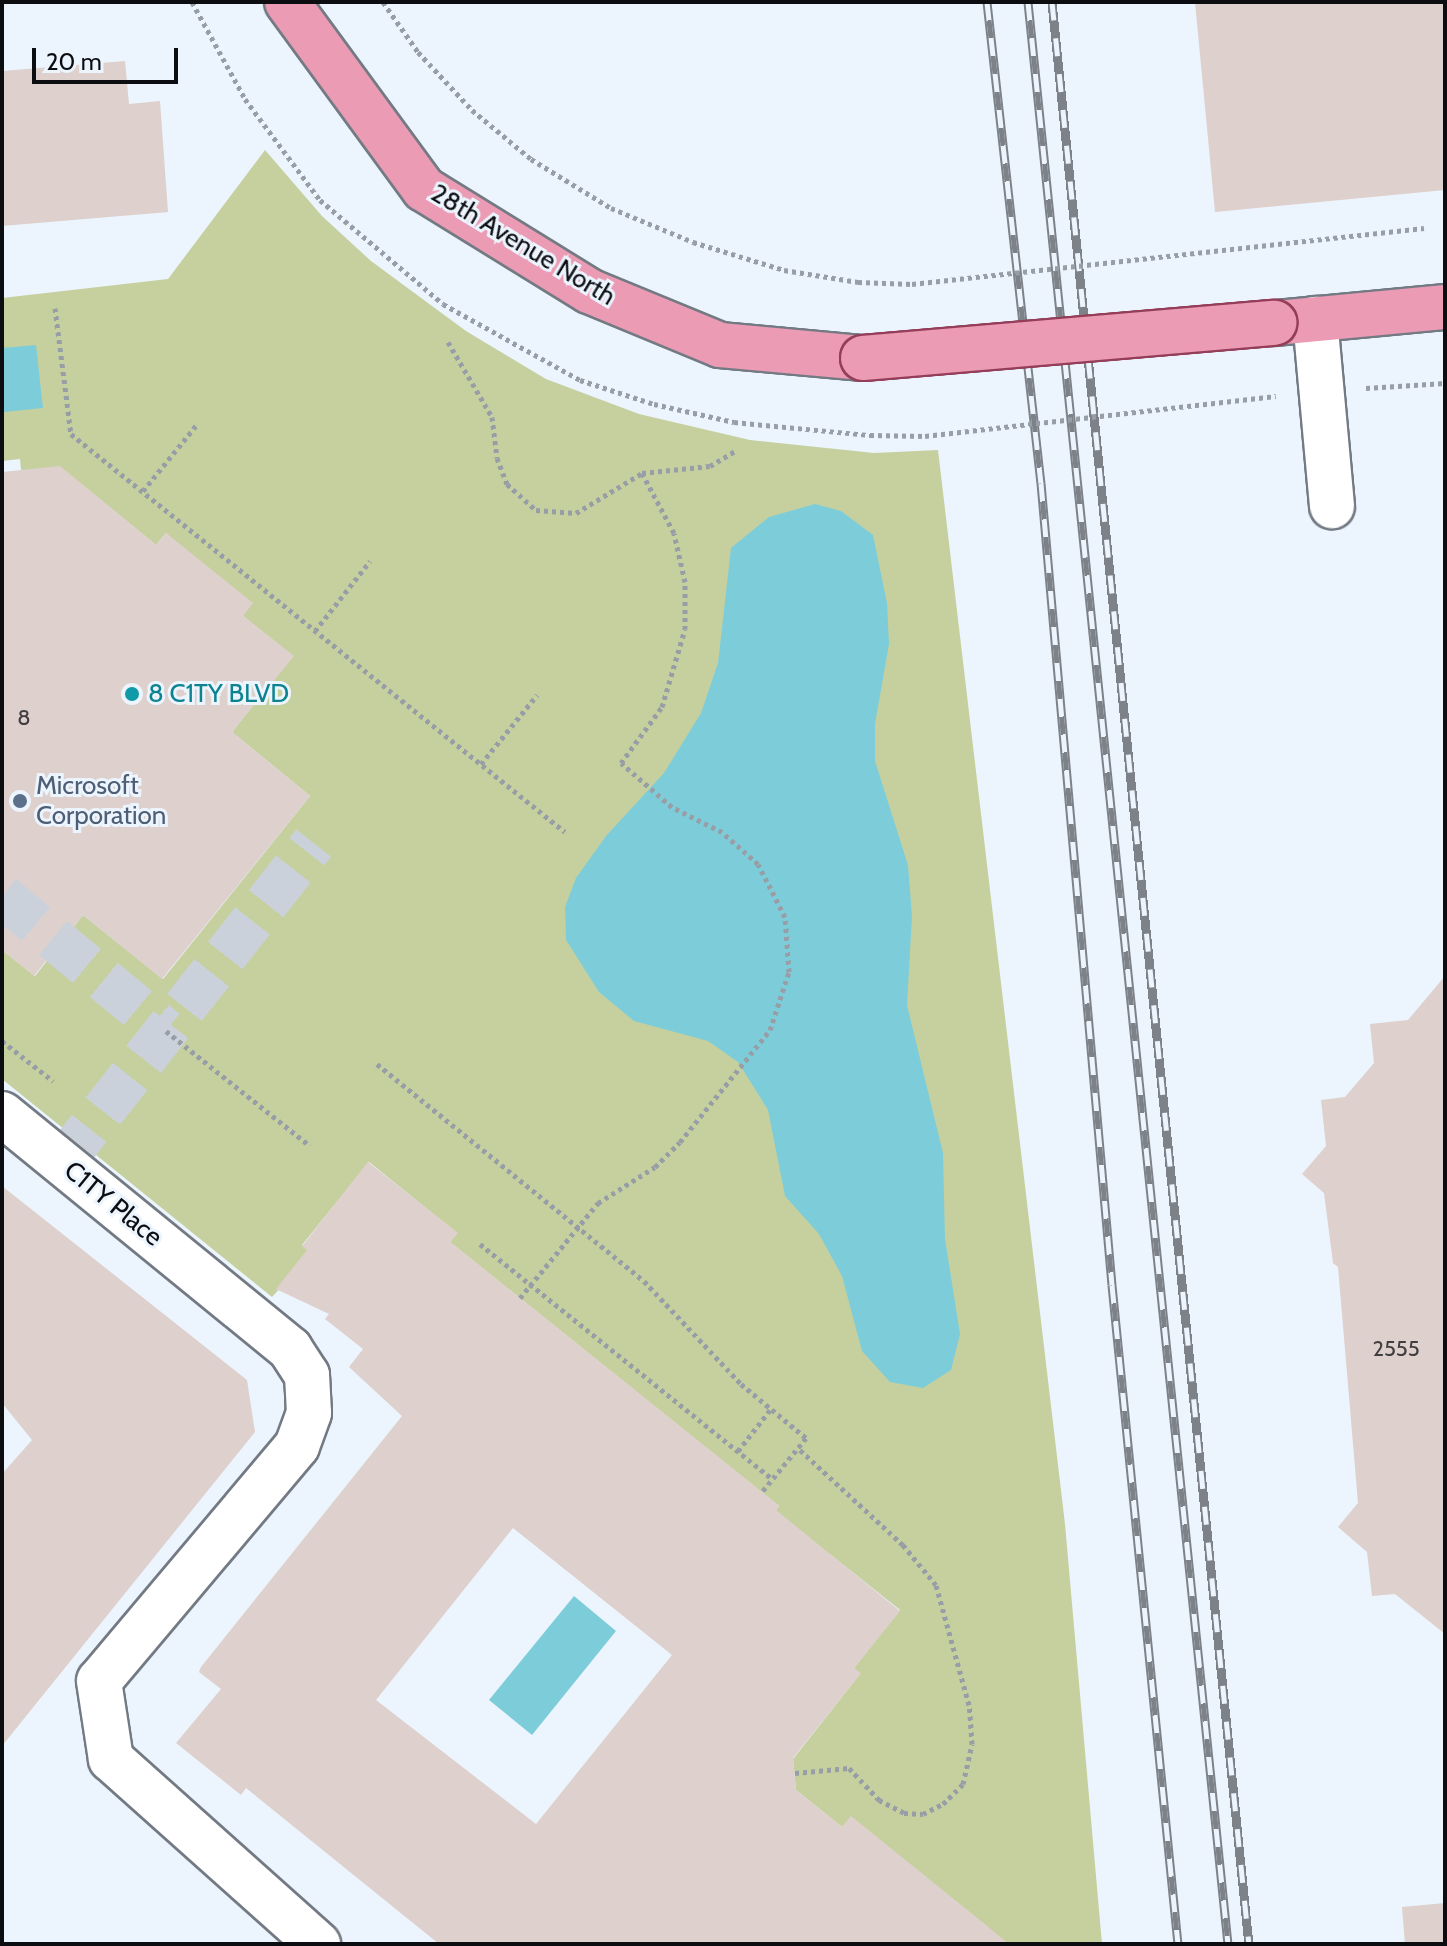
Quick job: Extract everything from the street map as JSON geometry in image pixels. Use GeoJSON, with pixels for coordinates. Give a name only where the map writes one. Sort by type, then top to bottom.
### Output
{"type":"FeatureCollection","features":[{"type":"Feature","properties":{"kind":"main road","name":"28th Avenue North"},"geometry":{"type":"LineString","coordinates":[[287,2],[424,189],[589,291],[720,345],[863,358],[1445,307]]}},
{"type":"Feature","properties":{"kind":"street"},"geometry":{"type":"LineString","coordinates":[[1295,321],[1332,506]]}},
{"type":"Feature","properties":{"kind":"street","name":"C1TY Place"},"geometry":{"type":"LineString","coordinates":[[2,1114],[224,1294],[295,1356],[310,1386],[307,1425],[286,1461],[99,1681],[111,1759],[318,1944]]}},
{"type":"Feature","properties":{"kind":"path"},"geometry":{"type":"LineString","coordinates":[[383,2],[418,52],[472,110],[531,159],[611,208],[693,242],[784,270],[858,282],[912,284],[1424,228]]}},
{"type":"Feature","properties":{"kind":"path"},"geometry":{"type":"LineString","coordinates":[[55,308],[71,434],[565,832]]}},
{"type":"Feature","properties":{"kind":"path"},"geometry":{"type":"LineString","coordinates":[[448,342],[492,417],[497,458],[507,484],[536,510],[576,513],[642,473],[710,466],[735,451]]}},
{"type":"Feature","properties":{"kind":"path"},"geometry":{"type":"LineString","coordinates":[[870,435],[925,436],[1276,396]]}},
{"type":"Feature","properties":{"kind":"path"},"geometry":{"type":"LineString","coordinates":[[142,491],[198,423]]}},
{"type":"Feature","properties":{"kind":"path"},"geometry":{"type":"LineString","coordinates":[[520,1298],[598,1203],[655,1167],[704,1113],[778,1014],[789,972],[785,917],[767,875],[748,853],[722,832],[672,807],[621,763],[662,707],[685,629],[685,582],[674,533],[642,473]]}},
{"type":"Feature","properties":{"kind":"path"},"geometry":{"type":"LineString","coordinates":[[315,631],[370,561]]}},
{"type":"Feature","properties":{"kind":"path"},"geometry":{"type":"LineString","coordinates":[[481,764],[537,695]]}},
{"type":"Feature","properties":{"kind":"path"},"geometry":{"type":"LineString","coordinates":[[166,1031],[310,1146]]}},
{"type":"Feature","properties":{"kind":"path"},"geometry":{"type":"LineString","coordinates":[[2,1041],[53,1081]]}},
{"type":"Feature","properties":{"kind":"path"},"geometry":{"type":"LineString","coordinates":[[377,1064],[672,1307],[770,1410],[806,1438],[762,1492]]}},
{"type":"Feature","properties":{"kind":"path"},"geometry":{"type":"LineString","coordinates":[[480,1244],[772,1479]]}},
{"type":"Feature","properties":{"kind":"path"},"geometry":{"type":"LineString","coordinates":[[738,1451],[770,1410]]}},
{"type":"Feature","properties":{"kind":"path"},"geometry":{"type":"LineString","coordinates":[[795,1773],[849,1768],[879,1800],[904,1813],[923,1814],[943,1804],[963,1784],[972,1744],[969,1705],[936,1585],[903,1545],[798,1448]]}},
{"type":"Feature","properties":{"kind":"green space"},"geometry":{"type":"Polygon","coordinates":[[[265,150],[322,216],[371,261],[466,331],[546,379],[639,414],[750,440],[874,453],[938,450],[1065,1524],[1102,1944],[996,1944],[989,1928],[851,1817],[842,1827],[796,1790],[793,1759],[860,1674],[854,1668],[900,1610],[831,1555],[762,1529],[779,1506],[450,1242],[457,1233],[369,1162],[302,1245],[312,1254],[272,1297],[2,1079],[2,950],[35,976],[83,915],[163,979],[310,796],[232,732],[293,656],[243,616],[166,533],[156,545],[80,483],[21,470],[20,459],[2,461],[2,298],[168,279],[265,150]]]}},
{"type":"Feature","properties":{"kind":"water"},"geometry":{"type":"Polygon","coordinates":[[[36,345],[43,408],[4,412],[2,348],[36,345]]]}},
{"type":"Feature","properties":{"kind":"water"},"geometry":{"type":"Polygon","coordinates":[[[815,504],[841,511],[873,535],[887,603],[889,644],[875,724],[875,761],[908,865],[912,916],[907,1005],[943,1153],[945,1239],[960,1334],[951,1370],[923,1388],[890,1382],[862,1351],[842,1276],[819,1234],[785,1196],[768,1110],[738,1062],[708,1041],[634,1021],[599,992],[566,940],[565,907],[576,878],[606,836],[664,773],[701,713],[718,663],[731,548],[769,517],[815,504]]]}},
{"type":"Feature","properties":{"kind":"water"},"geometry":{"type":"Polygon","coordinates":[[[574,1596],[616,1631],[532,1735],[489,1700],[574,1596]]]}},
{"type":"Feature","properties":{"kind":"building"},"geometry":{"type":"Polygon","coordinates":[[[1195,2],[1445,2],[1445,190],[1215,212],[1195,2]]]}},
{"type":"Feature","properties":{"kind":"building"},"geometry":{"type":"Polygon","coordinates":[[[125,61],[129,104],[160,101],[168,212],[2,226],[2,71],[125,61]]]}},
{"type":"Feature","properties":{"kind":"building","name":"8 C1TY BLVD"},"geometry":{"type":"Polygon","coordinates":[[[60,466],[156,545],[166,533],[253,603],[243,616],[294,656],[232,732],[310,796],[162,979],[83,915],[34,976],[2,950],[2,472],[60,466]]]}},
{"type":"Feature","properties":{"kind":"building"},"geometry":{"type":"Polygon","coordinates":[[[1445,976],[1445,1634],[1395,1594],[1372,1596],[1367,1552],[1338,1527],[1358,1503],[1338,1267],[1333,1263],[1324,1193],[1302,1174],[1326,1146],[1321,1100],[1345,1097],[1374,1063],[1370,1024],[1408,1020],[1445,976]]]}},
{"type":"Feature","properties":{"kind":"building"},"geometry":{"type":"Polygon","coordinates":[[[368,1162],[458,1233],[450,1242],[762,1492],[779,1506],[776,1510],[900,1611],[854,1668],[861,1673],[793,1758],[796,1790],[842,1827],[851,1816],[1009,1944],[439,1944],[246,1788],[241,1795],[176,1743],[221,1689],[199,1672],[201,1667],[402,1416],[349,1367],[363,1349],[325,1319],[329,1314],[276,1289],[307,1250],[302,1246],[368,1162]],[[513,1528],[376,1700],[536,1824],[672,1655],[513,1528]]]}},
{"type":"Feature","properties":{"kind":"building"},"geometry":{"type":"Polygon","coordinates":[[[2,1186],[247,1380],[255,1432],[2,1746],[2,1474],[32,1440],[2,1403],[2,1186]]]}},
{"type":"Feature","properties":{"kind":"building"},"geometry":{"type":"Polygon","coordinates":[[[1445,1903],[1445,1944],[1405,1944],[1402,1907],[1445,1903]]]}},
{"type":"Feature","properties":{"kind":"tunnel"},"geometry":{"type":"LineString","coordinates":[[62,1163],[314,843]]}},
{"type":"Feature","properties":{"kind":"tunnel"},"geometry":{"type":"LineString","coordinates":[[2,896],[166,1031]]}},
{"type":"Feature","properties":{"kind":"railway"},"geometry":{"type":"LineString","coordinates":[[987,2],[1041,483],[1112,1285],[1178,1944]]}},
{"type":"Feature","properties":{"kind":"railway"},"geometry":{"type":"LineString","coordinates":[[1028,2],[1228,1944]]}},
{"type":"Feature","properties":{"kind":"railway"},"geometry":{"type":"LineString","coordinates":[[1052,2],[1249,1944]]}},
{"type":"Feature","properties":{"kind":"place","name":"8 C1TY BLVD"},"geometry":{"type":"Point","coordinates":[132,694]}},
{"type":"Feature","properties":{"kind":"place","name":"Microsoft Corporation"},"geometry":{"type":"Point","coordinates":[20,801]}}]}
